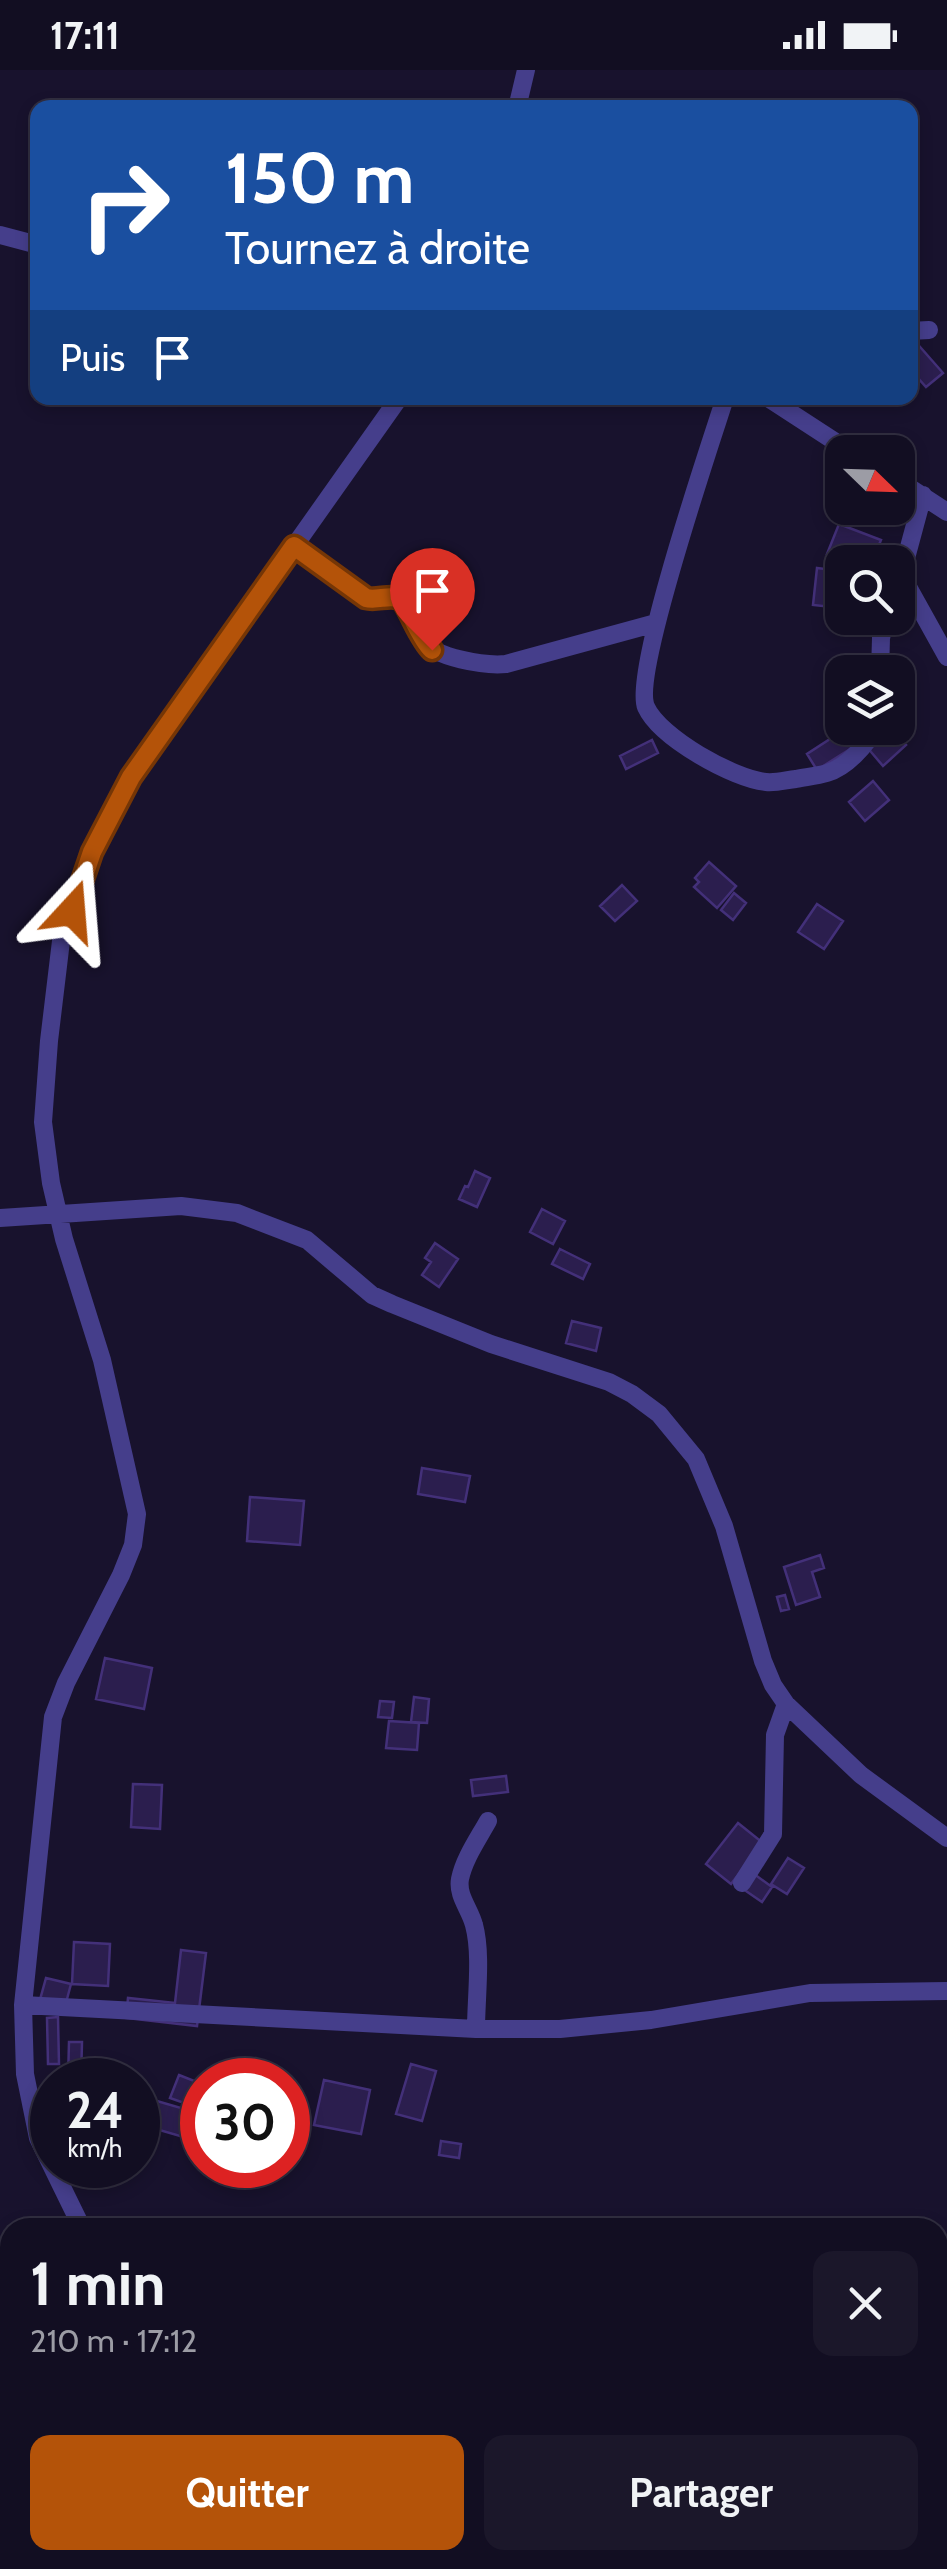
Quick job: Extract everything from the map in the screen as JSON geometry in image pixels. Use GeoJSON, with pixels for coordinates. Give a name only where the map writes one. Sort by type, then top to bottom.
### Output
{"type":"FeatureCollection","features":[{"type":"Feature","properties":{"kind":"street"},"geometry":{"type":"LineString","coordinates":[[519,100],[526,70]]}},
{"type":"Feature","properties":{"kind":"street"},"geometry":{"type":"LineString","coordinates":[[0,235],[30,243]]}},
{"type":"Feature","properties":{"kind":"street"},"geometry":{"type":"LineString","coordinates":[[77,2218],[38,2138],[24,2074],[23,2005],[53,1717],[121,1575],[133,1545],[137,1514],[102,1360],[58,1214],[43,1122],[62,941],[92,852],[131,777],[395,405]]}},
{"type":"Feature","properties":{"kind":"street"},"geometry":{"type":"LineString","coordinates":[[723,405],[656,624],[644,683],[645,705],[662,731],[732,773],[758,781],[829,773],[864,745]]}},
{"type":"Feature","properties":{"kind":"street"},"geometry":{"type":"LineString","coordinates":[[779,405],[825,435]]}},
{"type":"Feature","properties":{"kind":"street"},"geometry":{"type":"LineString","coordinates":[[915,490],[947,512]]}},
{"type":"Feature","properties":{"kind":"street"},"geometry":{"type":"LineString","coordinates":[[910,545],[924,495]]}},
{"type":"Feature","properties":{"kind":"street"},"geometry":{"type":"LineString","coordinates":[[294,546],[366,598],[402,600],[422,640],[432,650],[483,664],[506,664],[656,624]]}},
{"type":"Feature","properties":{"kind":"street"},"geometry":{"type":"LineString","coordinates":[[915,606],[947,657]]}},
{"type":"Feature","properties":{"kind":"street"},"geometry":{"type":"LineString","coordinates":[[0,1218],[181,1206],[237,1214],[308,1240],[372,1295],[491,1344],[609,1382],[632,1394],[659,1414],[696,1459],[724,1526],[763,1661],[786,1704],[861,1775],[947,1838]]}},
{"type":"Feature","properties":{"kind":"street"},"geometry":{"type":"LineString","coordinates":[[742,1883],[773,1834],[776,1735],[786,1704]]}},
{"type":"Feature","properties":{"kind":"street"},"geometry":{"type":"LineString","coordinates":[[476,2029],[477,1939],[461,1896],[460,1881],[488,1821]]}},
{"type":"Feature","properties":{"kind":"street"},"geometry":{"type":"LineString","coordinates":[[23,2005],[476,2029],[560,2029],[652,2020],[810,1993],[947,1991]]}},
{"type":"Feature","properties":{"kind":"building"},"geometry":{"type":"Polygon","coordinates":[[[918,345],[943,373],[926,387],[918,378],[918,345]]]}},
{"type":"Feature","properties":{"kind":"building"},"geometry":{"type":"Polygon","coordinates":[[[839,525],[881,540],[879,545],[831,545],[839,525]]]}},
{"type":"Feature","properties":{"kind":"building"},"geometry":{"type":"Polygon","coordinates":[[[817,568],[825,569],[825,606],[813,605],[817,568]]]}},
{"type":"Feature","properties":{"kind":"building"},"geometry":{"type":"Polygon","coordinates":[[[652,740],[658,753],[626,769],[620,756],[652,740]]]}},
{"type":"Feature","properties":{"kind":"building"},"geometry":{"type":"Polygon","coordinates":[[[825,742],[856,745],[817,770],[807,754],[825,742]]]}},
{"type":"Feature","properties":{"kind":"building"},"geometry":{"type":"Polygon","coordinates":[[[867,745],[906,745],[883,766],[867,745]]]}},
{"type":"Feature","properties":{"kind":"building"},"geometry":{"type":"Polygon","coordinates":[[[873,781],[889,800],[865,821],[849,802],[873,781]]]}},
{"type":"Feature","properties":{"kind":"building"},"geometry":{"type":"Polygon","coordinates":[[[709,862],[736,886],[717,908],[694,887],[699,882],[695,878],[709,862]]]}},
{"type":"Feature","properties":{"kind":"building"},"geometry":{"type":"Polygon","coordinates":[[[622,885],[637,901],[615,921],[600,906],[622,885]]]}},
{"type":"Feature","properties":{"kind":"building"},"geometry":{"type":"Polygon","coordinates":[[[734,893],[746,903],[733,920],[721,910],[734,893]]]}},
{"type":"Feature","properties":{"kind":"building"},"geometry":{"type":"Polygon","coordinates":[[[817,904],[843,921],[824,949],[798,932],[817,904]]]}},
{"type":"Feature","properties":{"kind":"building"},"geometry":{"type":"Polygon","coordinates":[[[475,1171],[490,1178],[477,1207],[459,1199],[475,1171]]]}},
{"type":"Feature","properties":{"kind":"building"},"geometry":{"type":"Polygon","coordinates":[[[542,1209],[565,1221],[553,1244],[530,1232],[542,1209]]]}},
{"type":"Feature","properties":{"kind":"building"},"geometry":{"type":"Polygon","coordinates":[[[435,1243],[458,1259],[439,1287],[422,1275],[431,1262],[425,1258],[435,1243]]]}},
{"type":"Feature","properties":{"kind":"building"},"geometry":{"type":"Polygon","coordinates":[[[560,1249],[590,1264],[583,1279],[552,1264],[560,1249]]]}},
{"type":"Feature","properties":{"kind":"building"},"geometry":{"type":"Polygon","coordinates":[[[572,1321],[601,1328],[596,1351],[566,1343],[572,1321]]]}},
{"type":"Feature","properties":{"kind":"building"},"geometry":{"type":"Polygon","coordinates":[[[422,1468],[470,1476],[465,1502],[418,1494],[422,1468]]]}},
{"type":"Feature","properties":{"kind":"building"},"geometry":{"type":"Polygon","coordinates":[[[250,1497],[304,1501],[300,1545],[247,1541],[250,1497]]]}},
{"type":"Feature","properties":{"kind":"building"},"geometry":{"type":"Polygon","coordinates":[[[820,1555],[824,1568],[812,1572],[820,1597],[796,1605],[784,1567],[820,1555]]]}},
{"type":"Feature","properties":{"kind":"building"},"geometry":{"type":"Polygon","coordinates":[[[785,1595],[789,1609],[781,1611],[777,1597],[785,1595]]]}},
{"type":"Feature","properties":{"kind":"building"},"geometry":{"type":"Polygon","coordinates":[[[105,1658],[152,1668],[144,1709],[96,1699],[105,1658]]]}},
{"type":"Feature","properties":{"kind":"building"},"geometry":{"type":"Polygon","coordinates":[[[414,1697],[429,1699],[427,1723],[411,1722],[414,1697]]]}},
{"type":"Feature","properties":{"kind":"building"},"geometry":{"type":"Polygon","coordinates":[[[380,1701],[394,1702],[392,1718],[378,1717],[380,1701]]]}},
{"type":"Feature","properties":{"kind":"building"},"geometry":{"type":"Polygon","coordinates":[[[389,1721],[419,1723],[417,1750],[386,1748],[389,1721]]]}},
{"type":"Feature","properties":{"kind":"building"},"geometry":{"type":"Polygon","coordinates":[[[506,1776],[508,1792],[473,1796],[471,1780],[506,1776]]]}},
{"type":"Feature","properties":{"kind":"building"},"geometry":{"type":"Polygon","coordinates":[[[133,1784],[162,1785],[160,1829],[131,1827],[133,1784]]]}},
{"type":"Feature","properties":{"kind":"building"},"geometry":{"type":"Polygon","coordinates":[[[738,1823],[763,1843],[731,1884],[706,1864],[738,1823]]]}},
{"type":"Feature","properties":{"kind":"building"},"geometry":{"type":"Polygon","coordinates":[[[788,1858],[804,1868],[787,1894],[771,1884],[788,1858]]]}},
{"type":"Feature","properties":{"kind":"building"},"geometry":{"type":"Polygon","coordinates":[[[754,1874],[772,1887],[762,1902],[743,1889],[754,1874]]]}},
{"type":"Feature","properties":{"kind":"building"},"geometry":{"type":"Polygon","coordinates":[[[74,1942],[110,1944],[108,1986],[72,1984],[74,1942]]]}},
{"type":"Feature","properties":{"kind":"building"},"geometry":{"type":"Polygon","coordinates":[[[181,1950],[206,1953],[197,2026],[126,2018],[128,1998],[175,2003],[181,1950]]]}},
{"type":"Feature","properties":{"kind":"building"},"geometry":{"type":"Polygon","coordinates":[[[46,1978],[71,1984],[63,2014],[38,2007],[46,1978]]]}},
{"type":"Feature","properties":{"kind":"building"},"geometry":{"type":"Polygon","coordinates":[[[58,2017],[59,2058],[48,2058],[47,2018],[58,2017]]]}},
{"type":"Feature","properties":{"kind":"building"},"geometry":{"type":"Polygon","coordinates":[[[69,2042],[82,2042],[82,2058],[69,2058],[69,2042]]]}},
{"type":"Feature","properties":{"kind":"building"},"geometry":{"type":"Polygon","coordinates":[[[411,2064],[436,2071],[422,2121],[396,2114],[411,2064]]]}},
{"type":"Feature","properties":{"kind":"building"},"geometry":{"type":"Polygon","coordinates":[[[179,2075],[180,2075],[180,2102],[170,2098],[179,2075]]]}},
{"type":"Feature","properties":{"kind":"building"},"geometry":{"type":"Polygon","coordinates":[[[324,2080],[370,2090],[361,2134],[314,2125],[324,2080]]]}},
{"type":"Feature","properties":{"kind":"building"},"geometry":{"type":"Polygon","coordinates":[[[160,2102],[180,2108],[180,2136],[160,2130],[160,2102]]]}},
{"type":"Feature","properties":{"kind":"building"},"geometry":{"type":"Polygon","coordinates":[[[441,2141],[461,2144],[459,2158],[439,2155],[441,2141]]]}},
{"type":"Feature","properties":{"kind":"route"},"geometry":{"type":"LineString","coordinates":[[72,911],[92,852],[131,777],[294,546],[366,598],[402,600],[422,640],[432,650]]}}]}
